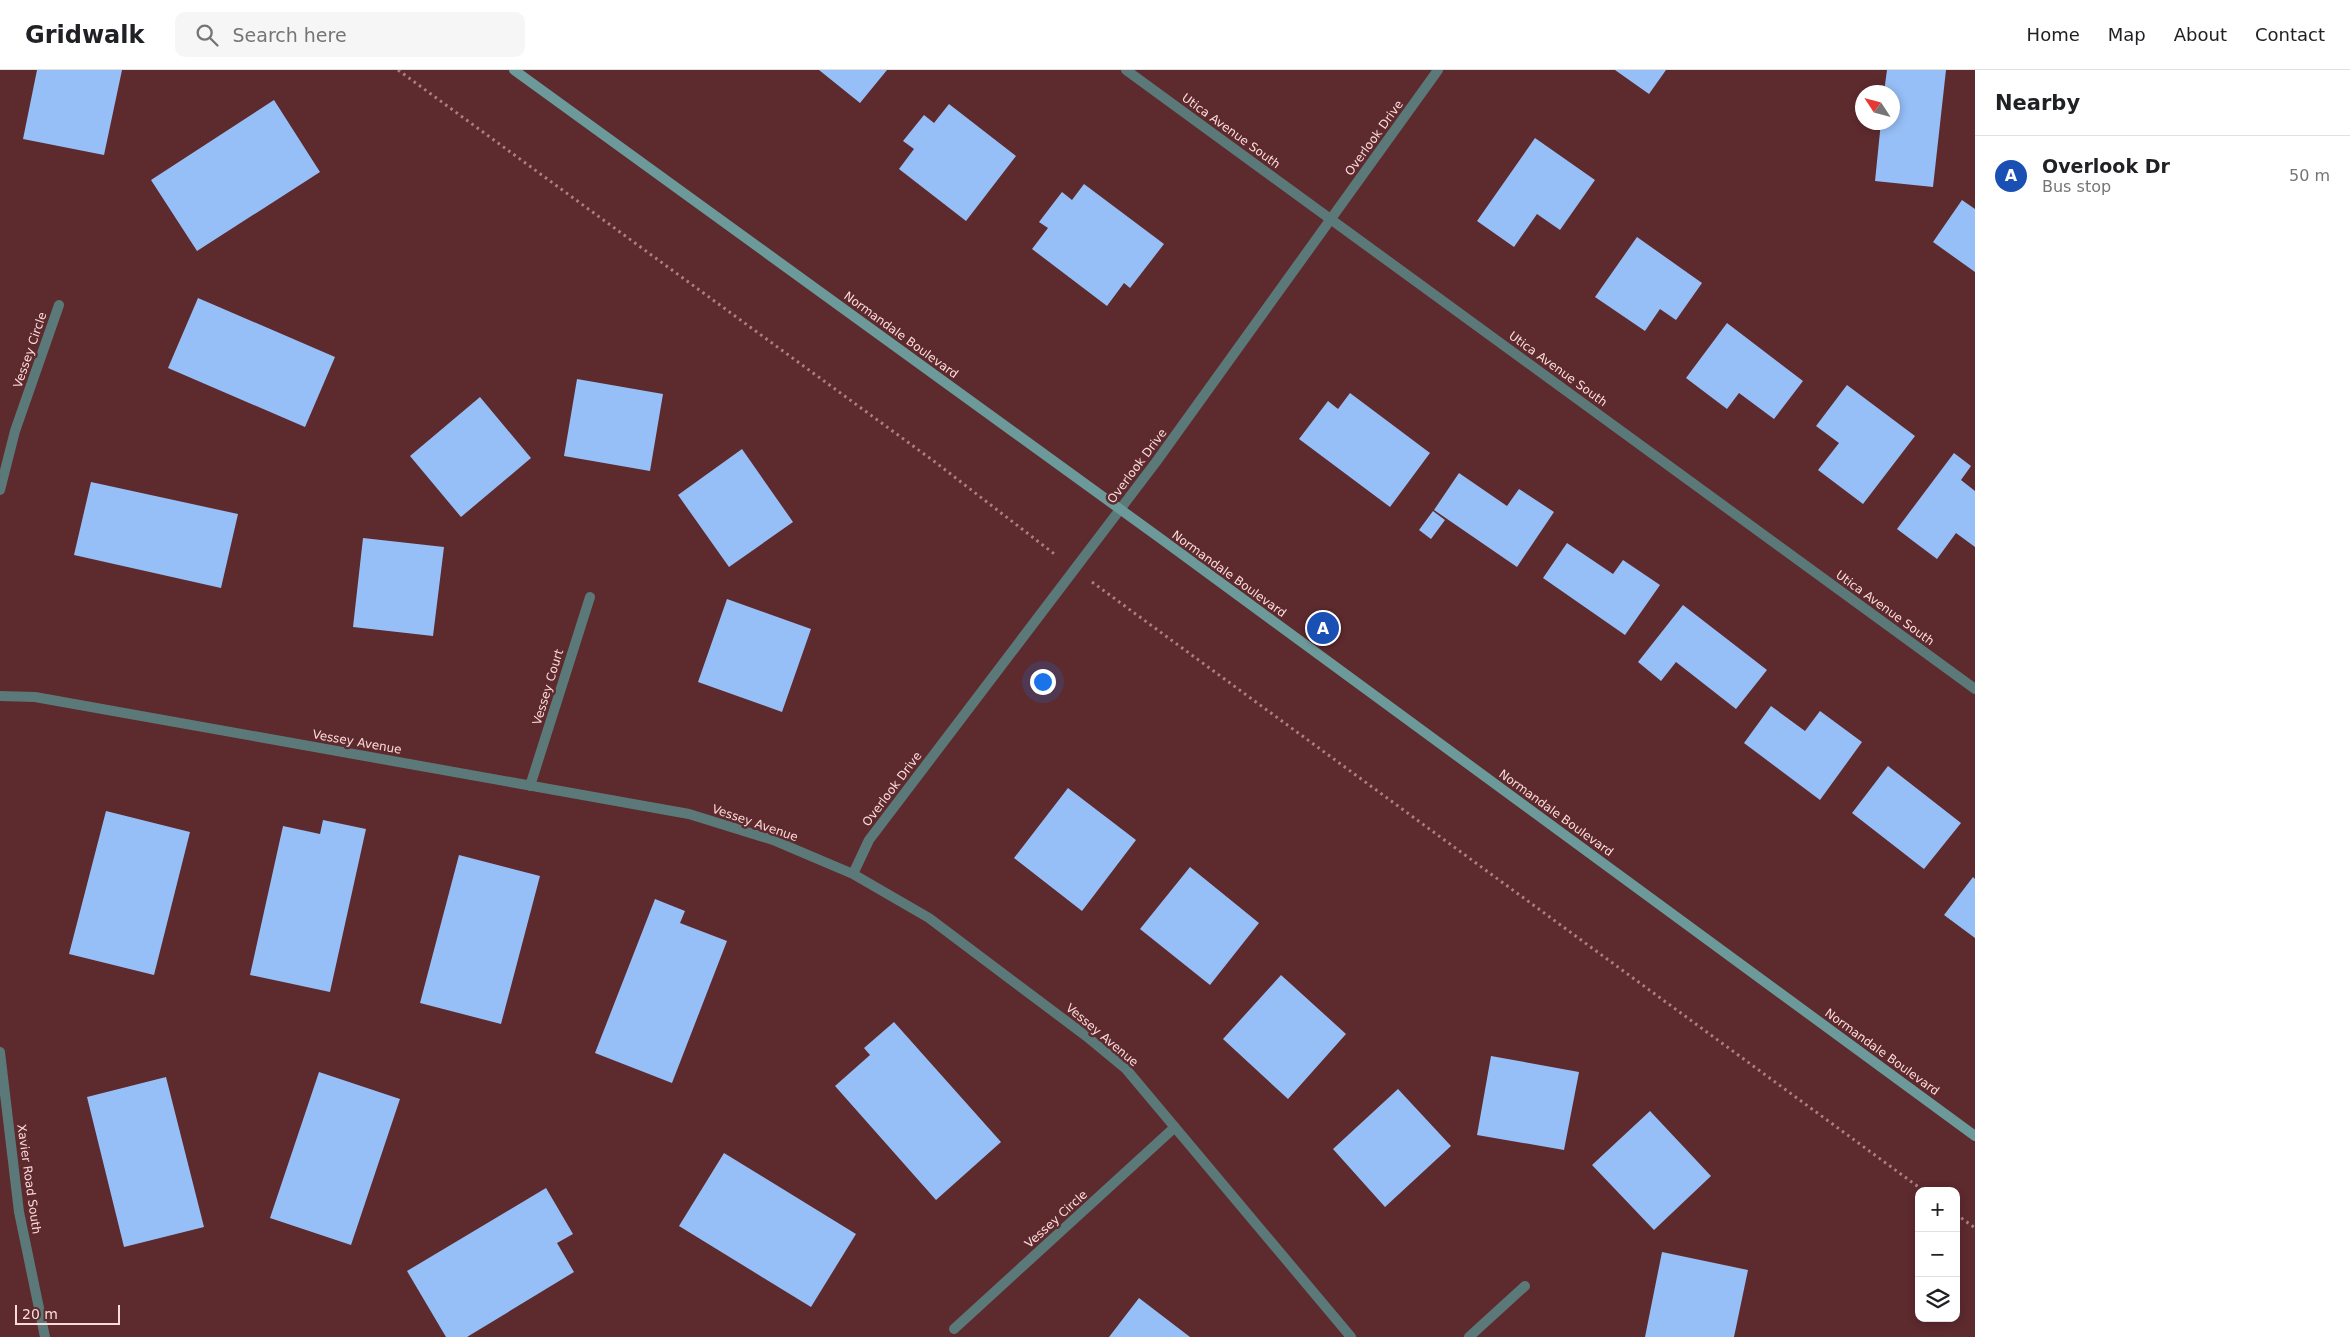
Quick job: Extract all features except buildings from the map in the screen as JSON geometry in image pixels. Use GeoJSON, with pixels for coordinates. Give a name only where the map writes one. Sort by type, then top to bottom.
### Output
{"type":"FeatureCollection","features":[{"type":"Feature","properties":{"kind":"street","name":"Normandale Boulevard"},"geometry":{"type":"LineString","coordinates":[[514,70],[1120,509],[1975,1136]]}},
{"type":"Feature","properties":{"kind":"street","name":"Utica Avenue South"},"geometry":{"type":"LineString","coordinates":[[1126,70],[1975,689]]}},
{"type":"Feature","properties":{"kind":"street","name":"Overlook Drive"},"geometry":{"type":"LineString","coordinates":[[853,874],[869,840],[1156,462],[1438,70]]}},
{"type":"Feature","properties":{"kind":"street","name":"Vessey Circle"},"geometry":{"type":"LineString","coordinates":[[0,490],[15,431],[59,305]]}},
{"type":"Feature","properties":{"kind":"street","name":"Vessey Court"},"geometry":{"type":"LineString","coordinates":[[530,786],[590,597]]}},
{"type":"Feature","properties":{"kind":"street","name":"Vessey Avenue"},"geometry":{"type":"LineString","coordinates":[[0,696],[35,697],[689,814],[773,840],[853,874],[929,918],[1086,1036],[1126,1069],[1350,1337]]}},
{"type":"Feature","properties":{"kind":"street","name":"Xavier Road South"},"geometry":{"type":"LineString","coordinates":[[0,1052],[19,1212],[45,1337]]}},
{"type":"Feature","properties":{"kind":"street","name":"Vessey Circle"},"geometry":{"type":"LineString","coordinates":[[954,1329],[1175,1127]]}},
{"type":"Feature","properties":{"kind":"street"},"geometry":{"type":"LineString","coordinates":[[1470,1337],[1525,1286]]}},
{"type":"Feature","properties":{"kind":"path"},"geometry":{"type":"LineString","coordinates":[[398,70],[935,462],[1073,569],[1919,1187]]}},
{"type":"Feature","properties":{"kind":"path"},"geometry":{"type":"LineString","coordinates":[[1960,1217],[1975,1228]]}},
{"type":"Feature","properties":{"kind":"place","name":"Overlook Dr"},"geometry":{"type":"Point","coordinates":[1323,628]}}]}
